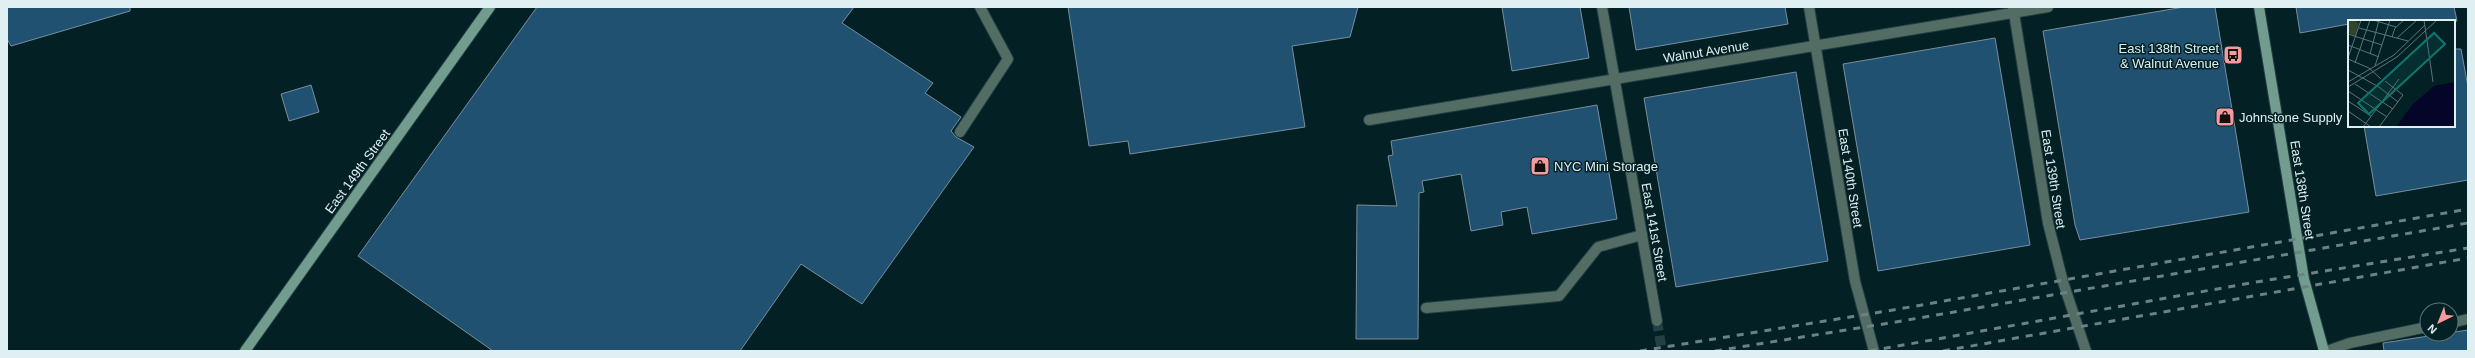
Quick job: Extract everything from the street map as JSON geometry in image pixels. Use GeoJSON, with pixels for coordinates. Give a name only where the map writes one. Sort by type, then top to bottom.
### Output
{"type":"FeatureCollection","features":[{"type":"Feature","properties":{"kind":"main road","name":"East 149th Street"},"geometry":{"type":"LineString","coordinates":[[245,351],[490,7]]}},
{"type":"Feature","properties":{"kind":"main road","name":"East 138th Street"},"geometry":{"type":"LineString","coordinates":[[2259,7],[2304,279],[2324,351]]}},
{"type":"Feature","properties":{"kind":"street"},"geometry":{"type":"LineString","coordinates":[[960,132],[1008,59],[980,7]]}},
{"type":"Feature","properties":{"kind":"street","name":"East 141st Street"},"geometry":{"type":"LineString","coordinates":[[1602,7],[1656,320]]}},
{"type":"Feature","properties":{"kind":"street","name":"East 140th Street"},"geometry":{"type":"LineString","coordinates":[[1809,7],[1854,281],[1874,351]]}},
{"type":"Feature","properties":{"kind":"street","name":"Walnut Avenue"},"geometry":{"type":"LineString","coordinates":[[1369,120],[1816,46],[2013,10],[2048,7]]}},
{"type":"Feature","properties":{"kind":"street","name":"East 139th Street"},"geometry":{"type":"LineString","coordinates":[[2013,10],[2048,223],[2063,282],[2086,351]]}},
{"type":"Feature","properties":{"kind":"street"},"geometry":{"type":"LineString","coordinates":[[1426,308],[1559,296],[1598,247],[1642,235]]}},
{"type":"Feature","properties":{"kind":"street"},"geometry":{"type":"LineString","coordinates":[[2327,351],[2350,343],[2419,330]]}},
{"type":"Feature","properties":{"kind":"building"},"geometry":{"type":"Polygon","coordinates":[[[7,7],[130,7],[130,11],[11,46],[7,39],[7,7]]]}},
{"type":"Feature","properties":{"kind":"building"},"geometry":{"type":"Polygon","coordinates":[[[537,7],[854,7],[842,23],[933,83],[925,93],[961,117],[951,131],[956,137],[974,147],[862,304],[801,264],[740,351],[493,351],[358,256],[537,7]]]}},
{"type":"Feature","properties":{"kind":"building"},"geometry":{"type":"Polygon","coordinates":[[[1068,7],[1358,7],[1350,37],[1292,46],[1305,127],[1130,154],[1128,141],[1089,146],[1068,7]]]}},
{"type":"Feature","properties":{"kind":"building"},"geometry":{"type":"Polygon","coordinates":[[[1502,7],[1580,7],[1589,58],[1512,71],[1502,7]]]}},
{"type":"Feature","properties":{"kind":"building"},"geometry":{"type":"Polygon","coordinates":[[[1629,7],[1785,7],[1788,24],[1636,50],[1629,7]]]}},
{"type":"Feature","properties":{"kind":"building"},"geometry":{"type":"Polygon","coordinates":[[[2184,7],[2215,7],[2249,212],[2080,240],[2075,225],[2043,31],[2184,7]]]}},
{"type":"Feature","properties":{"kind":"building"},"geometry":{"type":"Polygon","coordinates":[[[2296,7],[2454,7],[2457,21],[2348,20],[2348,24],[2300,33],[2296,7]]]}},
{"type":"Feature","properties":{"kind":"building"},"geometry":{"type":"Polygon","coordinates":[[[1995,38],[2030,245],[1878,271],[1843,64],[1995,38]]]}},
{"type":"Feature","properties":{"kind":"building"},"geometry":{"type":"Polygon","coordinates":[[[2455,49],[2461,49],[2468,87],[2468,180],[2376,196],[2364,127],[2455,127],[2455,49]]]}},
{"type":"Feature","properties":{"kind":"building"},"geometry":{"type":"Polygon","coordinates":[[[1796,72],[1828,261],[1676,287],[1644,98],[1796,72]]]}},
{"type":"Feature","properties":{"kind":"building"},"geometry":{"type":"Polygon","coordinates":[[[311,85],[319,112],[289,121],[281,94],[311,85]]]}},
{"type":"Feature","properties":{"kind":"building"},"geometry":{"type":"Polygon","coordinates":[[[1597,105],[1617,219],[1532,234],[1527,207],[1501,212],[1503,225],[1471,231],[1461,174],[1422,181],[1424,192],[1419,193],[1418,339],[1356,339],[1357,205],[1397,206],[1388,156],[1393,155],[1391,141],[1597,105]]]}},
{"type":"Feature","properties":{"kind":"building"},"geometry":{"type":"Polygon","coordinates":[[[2468,330],[2468,351],[2384,351],[2383,343],[2419,337],[2419,342],[2459,342],[2459,331],[2468,330]]]}},
{"type":"Feature","properties":{"kind":"tunnel"},"geometry":{"type":"LineString","coordinates":[[1657,321],[1662,351]]}},
{"type":"Feature","properties":{"kind":"railway"},"geometry":{"type":"LineString","coordinates":[[1640,351],[1893,310],[2468,209]]}},
{"type":"Feature","properties":{"kind":"railway"},"geometry":{"type":"LineString","coordinates":[[1715,351],[1896,322],[2468,223]]}},
{"type":"Feature","properties":{"kind":"railway"},"geometry":{"type":"LineString","coordinates":[[1870,351],[2256,282],[2468,248]]}},
{"type":"Feature","properties":{"kind":"railway"},"geometry":{"type":"LineString","coordinates":[[1943,351],[2468,258]]}},
{"type":"Feature","properties":{"kind":"place","name":"East 138th Street & Walnut Avenue"},"geometry":{"type":"Point","coordinates":[2233,55]}},
{"type":"Feature","properties":{"kind":"place","name":"Johnstone Supply"},"geometry":{"type":"Point","coordinates":[2225,117]}},
{"type":"Feature","properties":{"kind":"place","name":"NYC Mini Storage"},"geometry":{"type":"Point","coordinates":[1540,166]}}]}
